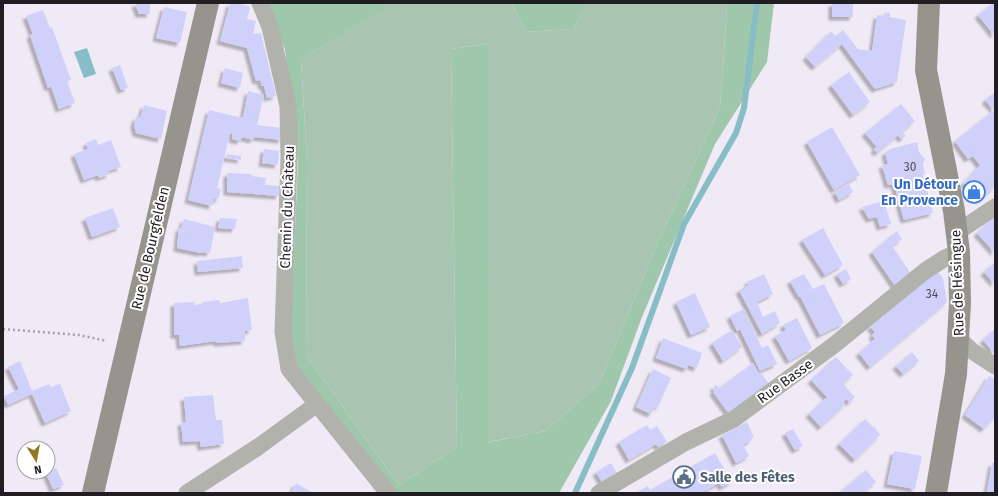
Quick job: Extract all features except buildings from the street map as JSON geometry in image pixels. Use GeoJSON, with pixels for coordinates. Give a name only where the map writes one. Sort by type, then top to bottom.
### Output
{"type":"FeatureCollection","features":[{"type":"Feature","properties":{"kind":"main road","name":"Rue de Bourgfelden"},"geometry":{"type":"LineString","coordinates":[[93,493],[208,3]]}},
{"type":"Feature","properties":{"kind":"main road","name":"Rue de Hésingue"},"geometry":{"type":"LineString","coordinates":[[929,3],[926,70],[954,211],[958,243],[959,339],[956,374],[936,493]]}},
{"type":"Feature","properties":{"kind":"street","name":"Chemin du Château"},"geometry":{"type":"LineString","coordinates":[[260,3],[270,27],[288,106],[289,159],[282,332],[289,369],[388,493]]}},
{"type":"Feature","properties":{"kind":"street","name":"Rue Basse"},"geometry":{"type":"LineString","coordinates":[[599,493],[686,442],[734,419],[834,345],[925,271],[945,258],[958,243],[995,208]]}},
{"type":"Feature","properties":{"kind":"street"},"geometry":{"type":"LineString","coordinates":[[959,339],[972,351],[995,366]]}},
{"type":"Feature","properties":{"kind":"street"},"geometry":{"type":"LineString","coordinates":[[187,493],[258,447],[318,404]]}},
{"type":"Feature","properties":{"kind":"path"},"geometry":{"type":"LineString","coordinates":[[3,329],[79,335],[128,344]]}},
{"type":"Feature","properties":{"kind":"green space"},"geometry":{"type":"Polygon","coordinates":[[[268,3],[383,3],[383,10],[301,59],[307,162],[306,355],[399,485],[457,447],[451,49],[488,44],[489,442],[545,431],[599,384],[658,242],[720,108],[727,8],[723,3],[774,3],[767,62],[715,144],[642,317],[611,401],[559,493],[396,493],[298,370],[290,347],[298,162],[285,50],[268,3]]]}},
{"type":"Feature","properties":{"kind":"green space"},"geometry":{"type":"Polygon","coordinates":[[[383,3],[512,3],[525,32],[573,29],[588,3],[723,3],[727,7],[720,108],[658,242],[599,384],[545,431],[488,442],[488,44],[451,49],[457,447],[399,485],[306,355],[307,162],[301,59],[382,10],[383,3]]]}},
{"type":"Feature","properties":{"kind":"green space"},"geometry":{"type":"Polygon","coordinates":[[[512,3],[588,3],[573,29],[525,32],[512,3]]]}},
{"type":"Feature","properties":{"kind":"water"},"geometry":{"type":"Polygon","coordinates":[[[87,48],[96,74],[84,78],[74,52],[87,48]]]}},
{"type":"Feature","properties":{"kind":"waterway"},"geometry":{"type":"LineString","coordinates":[[575,493],[632,368],[684,224],[736,133],[744,108],[757,3]]}},
{"type":"Feature","properties":{"kind":"place","name":"Un Détour En Provence"},"geometry":{"type":"Point","coordinates":[974,192]}},
{"type":"Feature","properties":{"kind":"place","name":"Salle des Fêtes"},"geometry":{"type":"Point","coordinates":[684,477]}}]}
